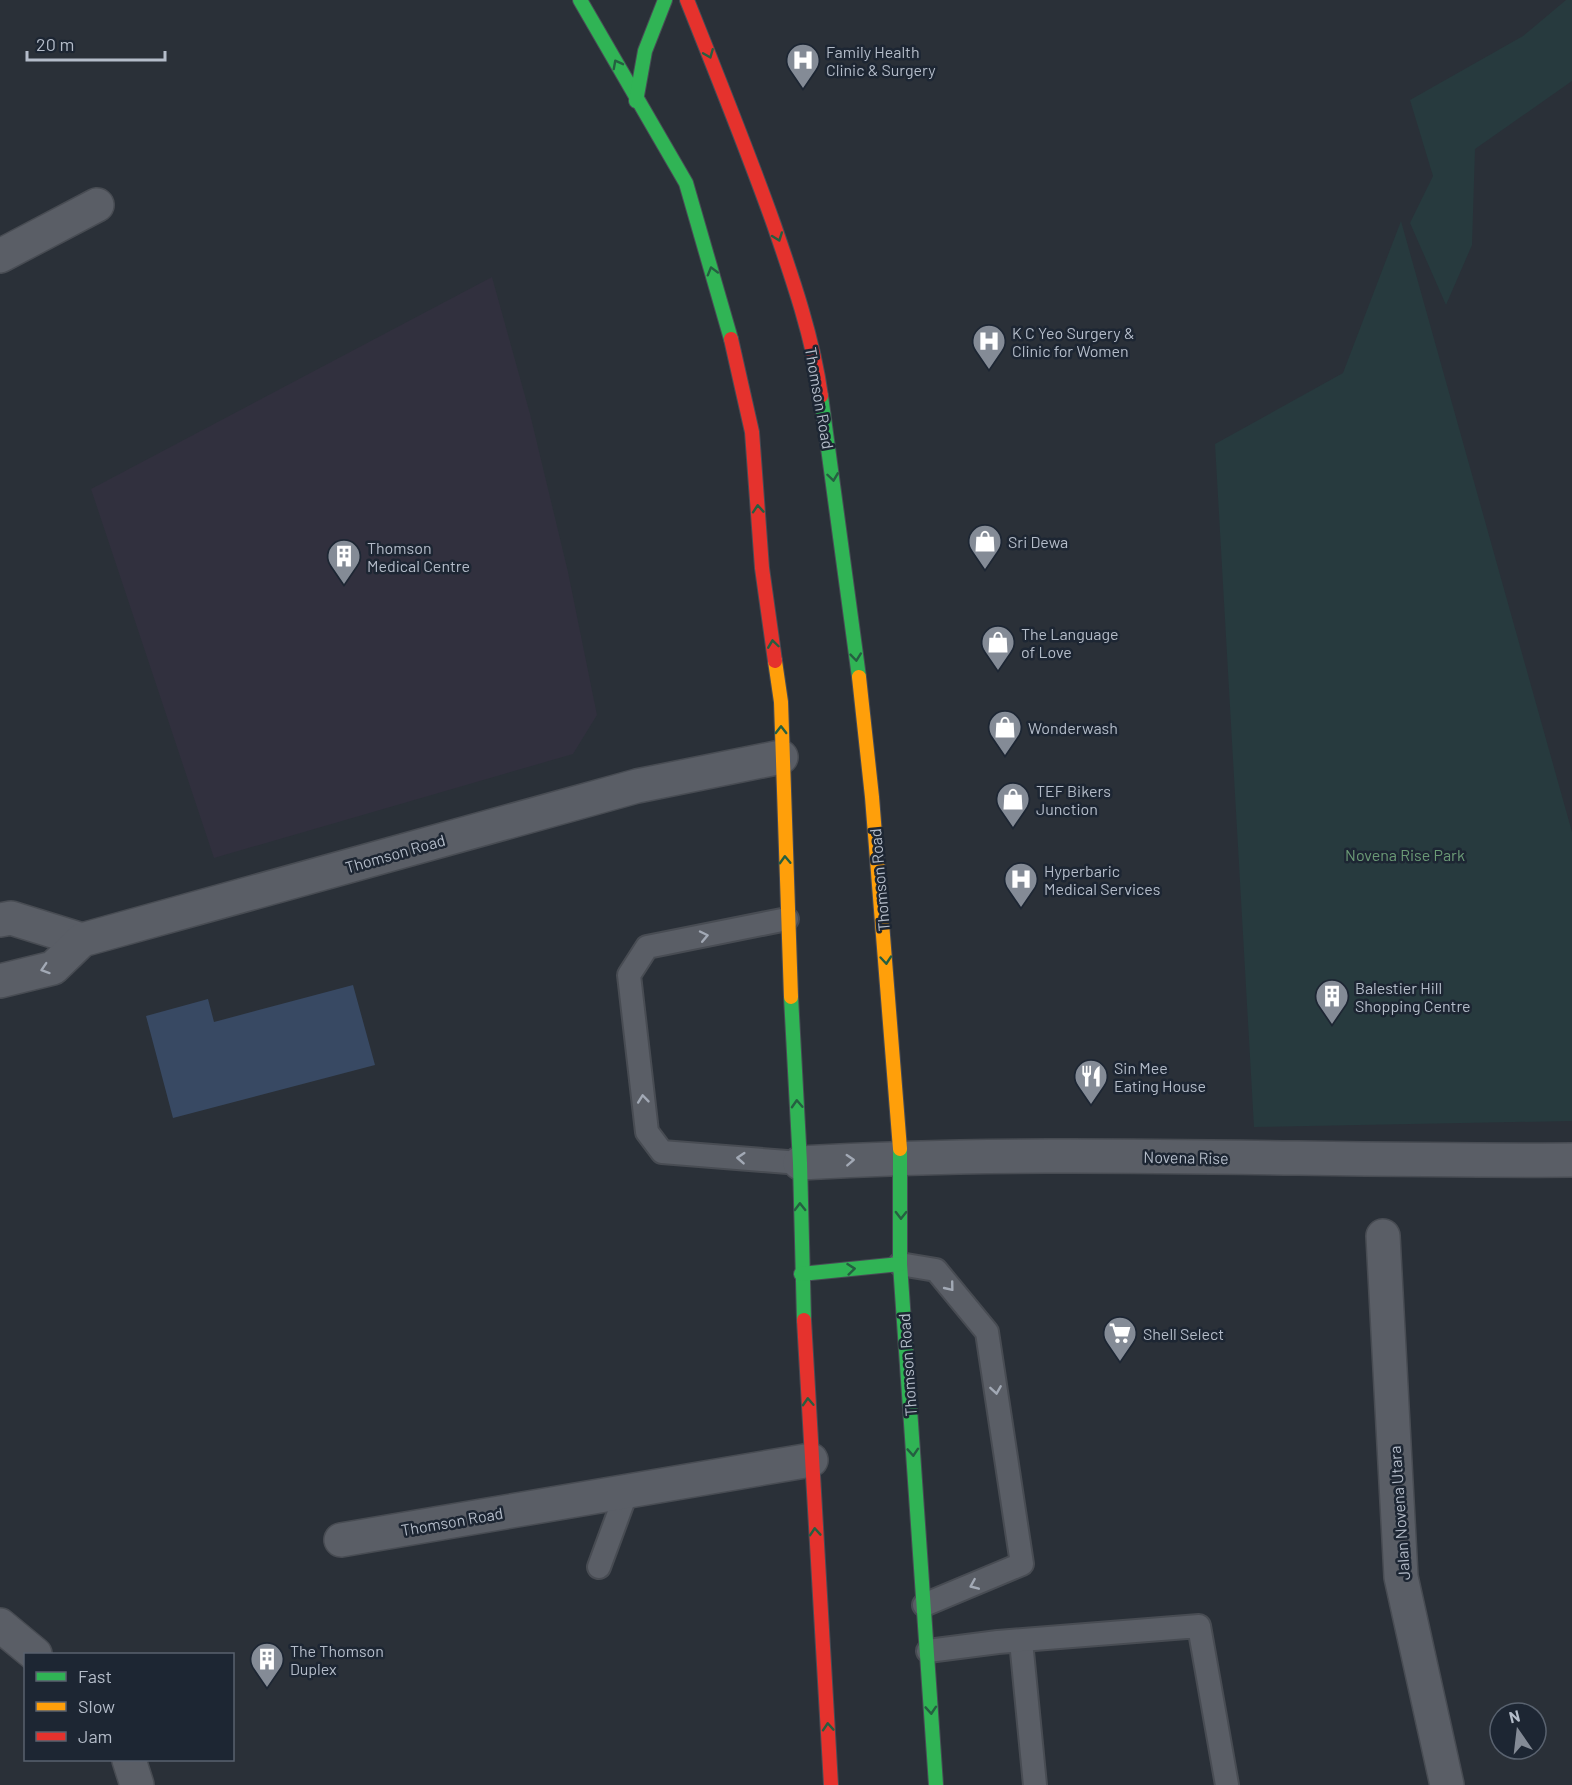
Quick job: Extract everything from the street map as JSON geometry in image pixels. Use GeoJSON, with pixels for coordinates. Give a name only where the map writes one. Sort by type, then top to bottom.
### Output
{"type":"FeatureCollection","features":[{"type":"Feature","properties":{"kind":"main road"},"geometry":{"type":"LineString","coordinates":[[580,0],[686,183],[728,327],[752,432],[762,568],[781,702],[787,919],[800,1162],[801,1274],[831,1785]]}},
{"type":"Feature","properties":{"kind":"main road"},"geometry":{"type":"LineString","coordinates":[[636,100],[645,51],[665,0]]}},
{"type":"Feature","properties":{"kind":"main road","name":"Thomson Road"},"geometry":{"type":"LineString","coordinates":[[687,0],[752,163],[792,276],[818,373],[850,599],[872,797],[901,1157],[900,1264],[936,1785]]}},
{"type":"Feature","properties":{"kind":"main road"},"geometry":{"type":"LineString","coordinates":[[801,1274],[900,1264]]}},
{"type":"Feature","properties":{"kind":"street"},"geometry":{"type":"LineString","coordinates":[[0,256],[97,205]]}},
{"type":"Feature","properties":{"kind":"street","name":"Thomson Road"},"geometry":{"type":"LineString","coordinates":[[0,981],[53,968],[82,940],[596,797],[781,757]]}},
{"type":"Feature","properties":{"kind":"street"},"geometry":{"type":"LineString","coordinates":[[0,920],[11,918],[82,940]]}},
{"type":"Feature","properties":{"kind":"street","name":"Novena Rise"},"geometry":{"type":"LineString","coordinates":[[800,1162],[901,1157],[1152,1156],[1572,1160]]}},
{"type":"Feature","properties":{"kind":"street","name":"Jalan Novena Utara"},"geometry":{"type":"LineString","coordinates":[[1383,1236],[1401,1577],[1447,1785]]}},
{"type":"Feature","properties":{"kind":"street","name":"Thomson Road"},"geometry":{"type":"LineString","coordinates":[[341,1540],[811,1460]]}},
{"type":"Feature","properties":{"kind":"street"},"geometry":{"type":"LineString","coordinates":[[0,1625],[34,1653]]}},
{"type":"Feature","properties":{"kind":"street"},"geometry":{"type":"LineString","coordinates":[[129,1761],[137,1785]]}},
{"type":"Feature","properties":{"kind":"lane"},"geometry":{"type":"LineString","coordinates":[[787,919],[647,947],[629,975],[647,1132],[654,1144],[662,1152],[800,1162]]}},
{"type":"Feature","properties":{"kind":"lane"},"geometry":{"type":"LineString","coordinates":[[900,1264],[936,1270],[987,1332],[1022,1564],[924,1605]]}},
{"type":"Feature","properties":{"kind":"lane"},"geometry":{"type":"LineString","coordinates":[[599,1567],[627,1491]]}},
{"type":"Feature","properties":{"kind":"lane"},"geometry":{"type":"LineString","coordinates":[[928,1651],[1199,1626],[1227,1785]]}},
{"type":"Feature","properties":{"kind":"lane"},"geometry":{"type":"LineString","coordinates":[[1021,1641],[1035,1785]]}},
{"type":"Feature","properties":{"kind":"shaded area"},"geometry":{"type":"Polygon","coordinates":[[[492,277],[530,414],[568,572],[597,715],[573,754],[214,858],[91,489],[492,277]]]}},
{"type":"Feature","properties":{"kind":"green space"},"geometry":{"type":"Polygon","coordinates":[[[1566,0],[1572,0],[1572,81],[1475,149],[1472,245],[1446,305],[1410,223],[1433,176],[1410,100],[1523,36],[1566,0]]]}},
{"type":"Feature","properties":{"kind":"green space","name":"Novena Rise Park"},"geometry":{"type":"Polygon","coordinates":[[[1401,221],[1572,832],[1572,1121],[1254,1127],[1215,444],[1343,373],[1401,221]]]}},
{"type":"Feature","properties":{"kind":"water"},"geometry":{"type":"Polygon","coordinates":[[[353,985],[375,1065],[173,1118],[146,1016],[208,999],[214,1022],[353,985]]]}},
{"type":"Feature","properties":{"kind":"traffic: fast"},"geometry":{"type":"LineString","coordinates":[[580,0],[686,183],[731,339]]}},
{"type":"Feature","properties":{"kind":"traffic: fast"},"geometry":{"type":"LineString","coordinates":[[636,101],[645,51],[665,0]]}},
{"type":"Feature","properties":{"kind":"traffic: fast"},"geometry":{"type":"LineString","coordinates":[[821,396],[859,677]]}},
{"type":"Feature","properties":{"kind":"traffic: fast"},"geometry":{"type":"LineString","coordinates":[[791,997],[800,1163],[804,1320]]}},
{"type":"Feature","properties":{"kind":"traffic: fast"},"geometry":{"type":"LineString","coordinates":[[900,1149],[900,1264],[936,1785]]}},
{"type":"Feature","properties":{"kind":"traffic: fast"},"geometry":{"type":"LineString","coordinates":[[801,1274],[900,1264]]}},
{"type":"Feature","properties":{"kind":"traffic: slow"},"geometry":{"type":"LineString","coordinates":[[775,661],[781,702],[791,997]]}},
{"type":"Feature","properties":{"kind":"traffic: slow"},"geometry":{"type":"LineString","coordinates":[[859,677],[872,797],[900,1149]]}},
{"type":"Feature","properties":{"kind":"traffic: jam"},"geometry":{"type":"LineString","coordinates":[[687,0],[743,140],[781,246],[808,331],[821,396]]}},
{"type":"Feature","properties":{"kind":"traffic: jam"},"geometry":{"type":"LineString","coordinates":[[731,339],[752,432],[762,568],[775,661]]}},
{"type":"Feature","properties":{"kind":"traffic: jam"},"geometry":{"type":"LineString","coordinates":[[804,1320],[831,1785]]}},
{"type":"Feature","properties":{"kind":"place","name":"Family Health Clinic & Surgery"},"geometry":{"type":"Point","coordinates":[803,89]}},
{"type":"Feature","properties":{"kind":"place","name":"K C Yeo Surgery & Clinic for Women"},"geometry":{"type":"Point","coordinates":[989,370]}},
{"type":"Feature","properties":{"kind":"place","name":"Sri Dewa"},"geometry":{"type":"Point","coordinates":[985,570]}},
{"type":"Feature","properties":{"kind":"place","name":"Thomson Medical Centre"},"geometry":{"type":"Point","coordinates":[344,585]}},
{"type":"Feature","properties":{"kind":"place","name":"The Language of Love"},"geometry":{"type":"Point","coordinates":[998,671]}},
{"type":"Feature","properties":{"kind":"place","name":"Wonderwash"},"geometry":{"type":"Point","coordinates":[1005,756]}},
{"type":"Feature","properties":{"kind":"place","name":"TEF Bikers Junction"},"geometry":{"type":"Point","coordinates":[1013,828]}},
{"type":"Feature","properties":{"kind":"place","name":"Hyperbaric Medical Services"},"geometry":{"type":"Point","coordinates":[1021,908]}},
{"type":"Feature","properties":{"kind":"place","name":"Balestier Hill Shopping Centre"},"geometry":{"type":"Point","coordinates":[1332,1025]}},
{"type":"Feature","properties":{"kind":"place","name":"Sin Mee Eating House"},"geometry":{"type":"Point","coordinates":[1091,1105]}},
{"type":"Feature","properties":{"kind":"place","name":"Shell Select"},"geometry":{"type":"Point","coordinates":[1120,1362]}},
{"type":"Feature","properties":{"kind":"place","name":"The Thomson Duplex"},"geometry":{"type":"Point","coordinates":[267,1688]}}]}
